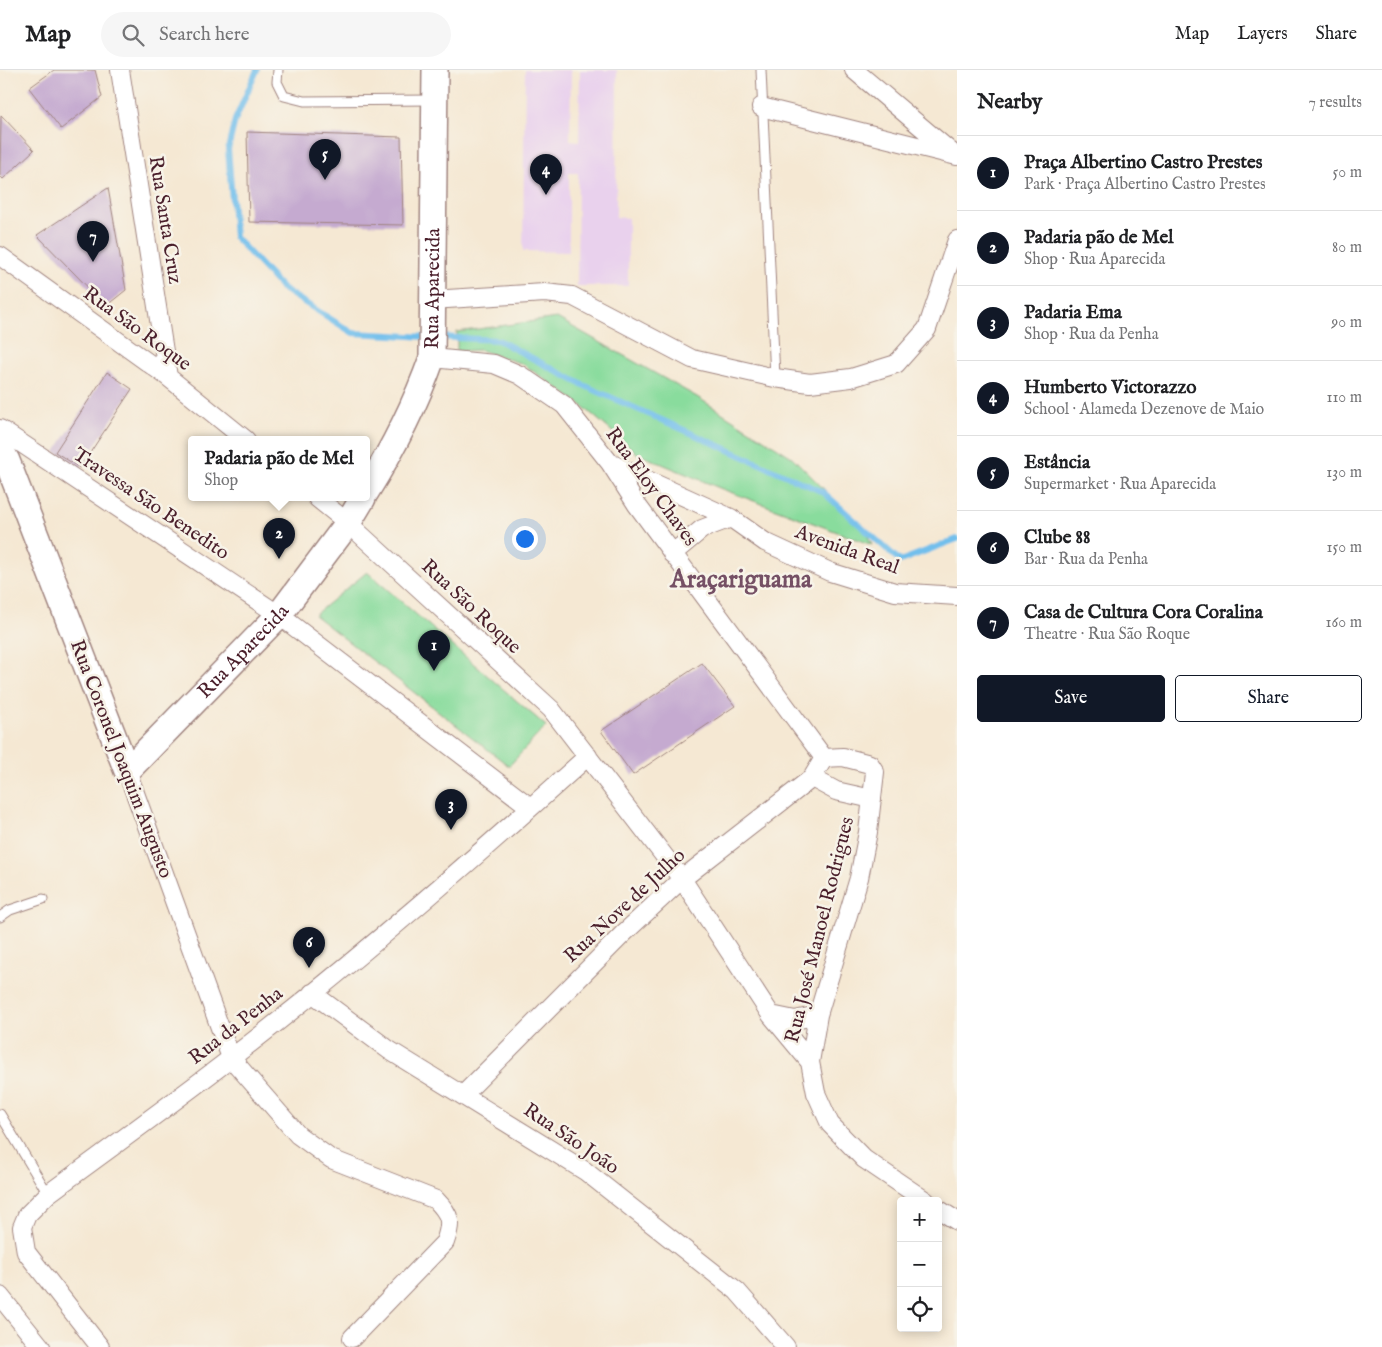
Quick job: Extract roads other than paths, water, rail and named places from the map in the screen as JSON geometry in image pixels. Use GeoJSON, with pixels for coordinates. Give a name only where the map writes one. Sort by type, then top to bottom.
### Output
{"type":"FeatureCollection","features":[{"type":"Feature","properties":{"kind":"street","name":"Rua Santa Cruz"},"geometry":{"type":"LineString","coordinates":[[120,70],[168,376]]}},
{"type":"Feature","properties":{"kind":"street","name":"Rua Aparecida"},"geometry":{"type":"LineString","coordinates":[[370,485],[385,461],[420,393],[432,358],[435,70]]}},
{"type":"Feature","properties":{"kind":"street"},"geometry":{"type":"LineString","coordinates":[[854,70],[956,158]]}},
{"type":"Feature","properties":{"kind":"street"},"geometry":{"type":"LineString","coordinates":[[761,108],[956,158]]}},
{"type":"Feature","properties":{"kind":"street"},"geometry":{"type":"LineString","coordinates":[[432,309],[545,292],[572,296],[692,358],[775,378],[810,383],[850,378],[896,364],[927,329],[957,240]]}},
{"type":"Feature","properties":{"kind":"street","name":"Rua São Roque"},"geometry":{"type":"LineString","coordinates":[[0,256],[168,376],[241,436]]}},
{"type":"Feature","properties":{"kind":"street","name":"Rua Eloy Chaves"},"geometry":{"type":"LineString","coordinates":[[432,358],[494,364],[520,375],[564,405],[610,464],[672,554],[824,758]]}},
{"type":"Feature","properties":{"kind":"street","name":"Rua Coronel Joaquim Augusto"},"geometry":{"type":"LineString","coordinates":[[0,429],[3,454],[127,771],[231,1058]]}},
{"type":"Feature","properties":{"kind":"street","name":"Travessa São Benedito"},"geometry":{"type":"LineString","coordinates":[[0,429],[279,615],[530,807]]}},
{"type":"Feature","properties":{"kind":"street","name":"Avenida Real"},"geometry":{"type":"LineString","coordinates":[[610,464],[731,518],[765,542],[830,572],[895,592],[957,596]]}},
{"type":"Feature","properties":{"kind":"street","name":"Rua São Roque"},"geometry":{"type":"LineString","coordinates":[[321,501],[348,523],[551,710],[682,879],[771,1015],[810,1062]]}},
{"type":"Feature","properties":{"kind":"street","name":"Rua Aparecida"},"geometry":{"type":"LineString","coordinates":[[127,771],[279,615],[348,523],[361,501]]}},
{"type":"Feature","properties":{"kind":"street"},"geometry":{"type":"LineString","coordinates":[[672,554],[702,529],[731,518]]}},
{"type":"Feature","properties":{"kind":"street","name":"Rua da Penha"},"geometry":{"type":"LineString","coordinates":[[100,1347],[26,1252],[22,1227],[26,1215],[48,1194],[231,1058],[312,993],[500,835],[588,756]]}},
{"type":"Feature","properties":{"kind":"street","name":"Rua José Manoel Rodrigues"},"geometry":{"type":"LineString","coordinates":[[824,758],[843,757],[870,764],[875,772],[859,878],[818,1015],[810,1062],[816,1093],[830,1124],[864,1159],[920,1197]]}},
{"type":"Feature","properties":{"kind":"street","name":"Rua Nove de Julho"},"geometry":{"type":"LineString","coordinates":[[463,1095],[624,933],[682,879],[812,778],[824,758]]}},
{"type":"Feature","properties":{"kind":"street","name":"Rua José Manoel Rodrigues"},"geometry":{"type":"LineString","coordinates":[[812,778],[836,791],[872,799]]}},
{"type":"Feature","properties":{"kind":"street","name":"Rua São João"},"geometry":{"type":"LineString","coordinates":[[312,993],[389,1050],[585,1171],[737,1290],[786,1347]]}},
{"type":"Feature","properties":{"kind":"street"},"geometry":{"type":"LineString","coordinates":[[771,1015],[795,1020],[818,1015]]}},
{"type":"Feature","properties":{"kind":"street"},"geometry":{"type":"LineString","coordinates":[[231,1058],[298,1135],[331,1159],[436,1200],[447,1211],[450,1227],[445,1242],[352,1338]]}},
{"type":"Feature","properties":{"kind":"street"},"geometry":{"type":"LineString","coordinates":[[942,1212],[957,1221]]}},
{"type":"Feature","properties":{"kind":"street"},"geometry":{"type":"LineString","coordinates":[[0,1296],[41,1347]]}},
{"type":"Feature","properties":{"kind":"lane"},"geometry":{"type":"LineString","coordinates":[[278,70],[277,82],[284,96],[304,101],[434,100]]}},
{"type":"Feature","properties":{"kind":"lane"},"geometry":{"type":"LineString","coordinates":[[761,70],[761,108],[775,378]]}},
{"type":"Feature","properties":{"kind":"lane"},"geometry":{"type":"LineString","coordinates":[[0,917],[10,910],[43,899]]}},
{"type":"Feature","properties":{"kind":"lane"},"geometry":{"type":"LineString","coordinates":[[0,1114],[48,1194]]}},
{"type":"Feature","properties":{"kind":"waterway"},"geometry":{"type":"LineString","coordinates":[[257,70],[235,120],[228,149],[235,237],[283,289],[353,333],[428,337]]}},
{"type":"Feature","properties":{"kind":"waterway"},"geometry":{"type":"LineString","coordinates":[[438,337],[498,340],[581,384],[823,492],[900,561],[957,539]]}},
{"type":"Feature","properties":{"kind":"place","name":"Estância"},"geometry":{"type":"Point","coordinates":[325,180]}},
{"type":"Feature","properties":{"kind":"place","name":"Humberto Victorazzo"},"geometry":{"type":"Point","coordinates":[546,195]}},
{"type":"Feature","properties":{"kind":"place","name":"Casa de Cultura Cora Coralina"},"geometry":{"type":"Point","coordinates":[93,262]}},
{"type":"Feature","properties":{"kind":"place","name":"Padaria pão de Mel"},"geometry":{"type":"Point","coordinates":[279,559]}},
{"type":"Feature","properties":{"kind":"place","name":"Praça Albertino Castro Prestes"},"geometry":{"type":"Point","coordinates":[434,671]}},
{"type":"Feature","properties":{"kind":"place","name":"Padaria Ema"},"geometry":{"type":"Point","coordinates":[451,830]}},
{"type":"Feature","properties":{"kind":"place","name":"Clube 88"},"geometry":{"type":"Point","coordinates":[309,968]}},
{"type":"Feature","properties":{"kind":"district","name":"Araçariguama"},"geometry":{"type":"Point","coordinates":[741,580]}}]}
